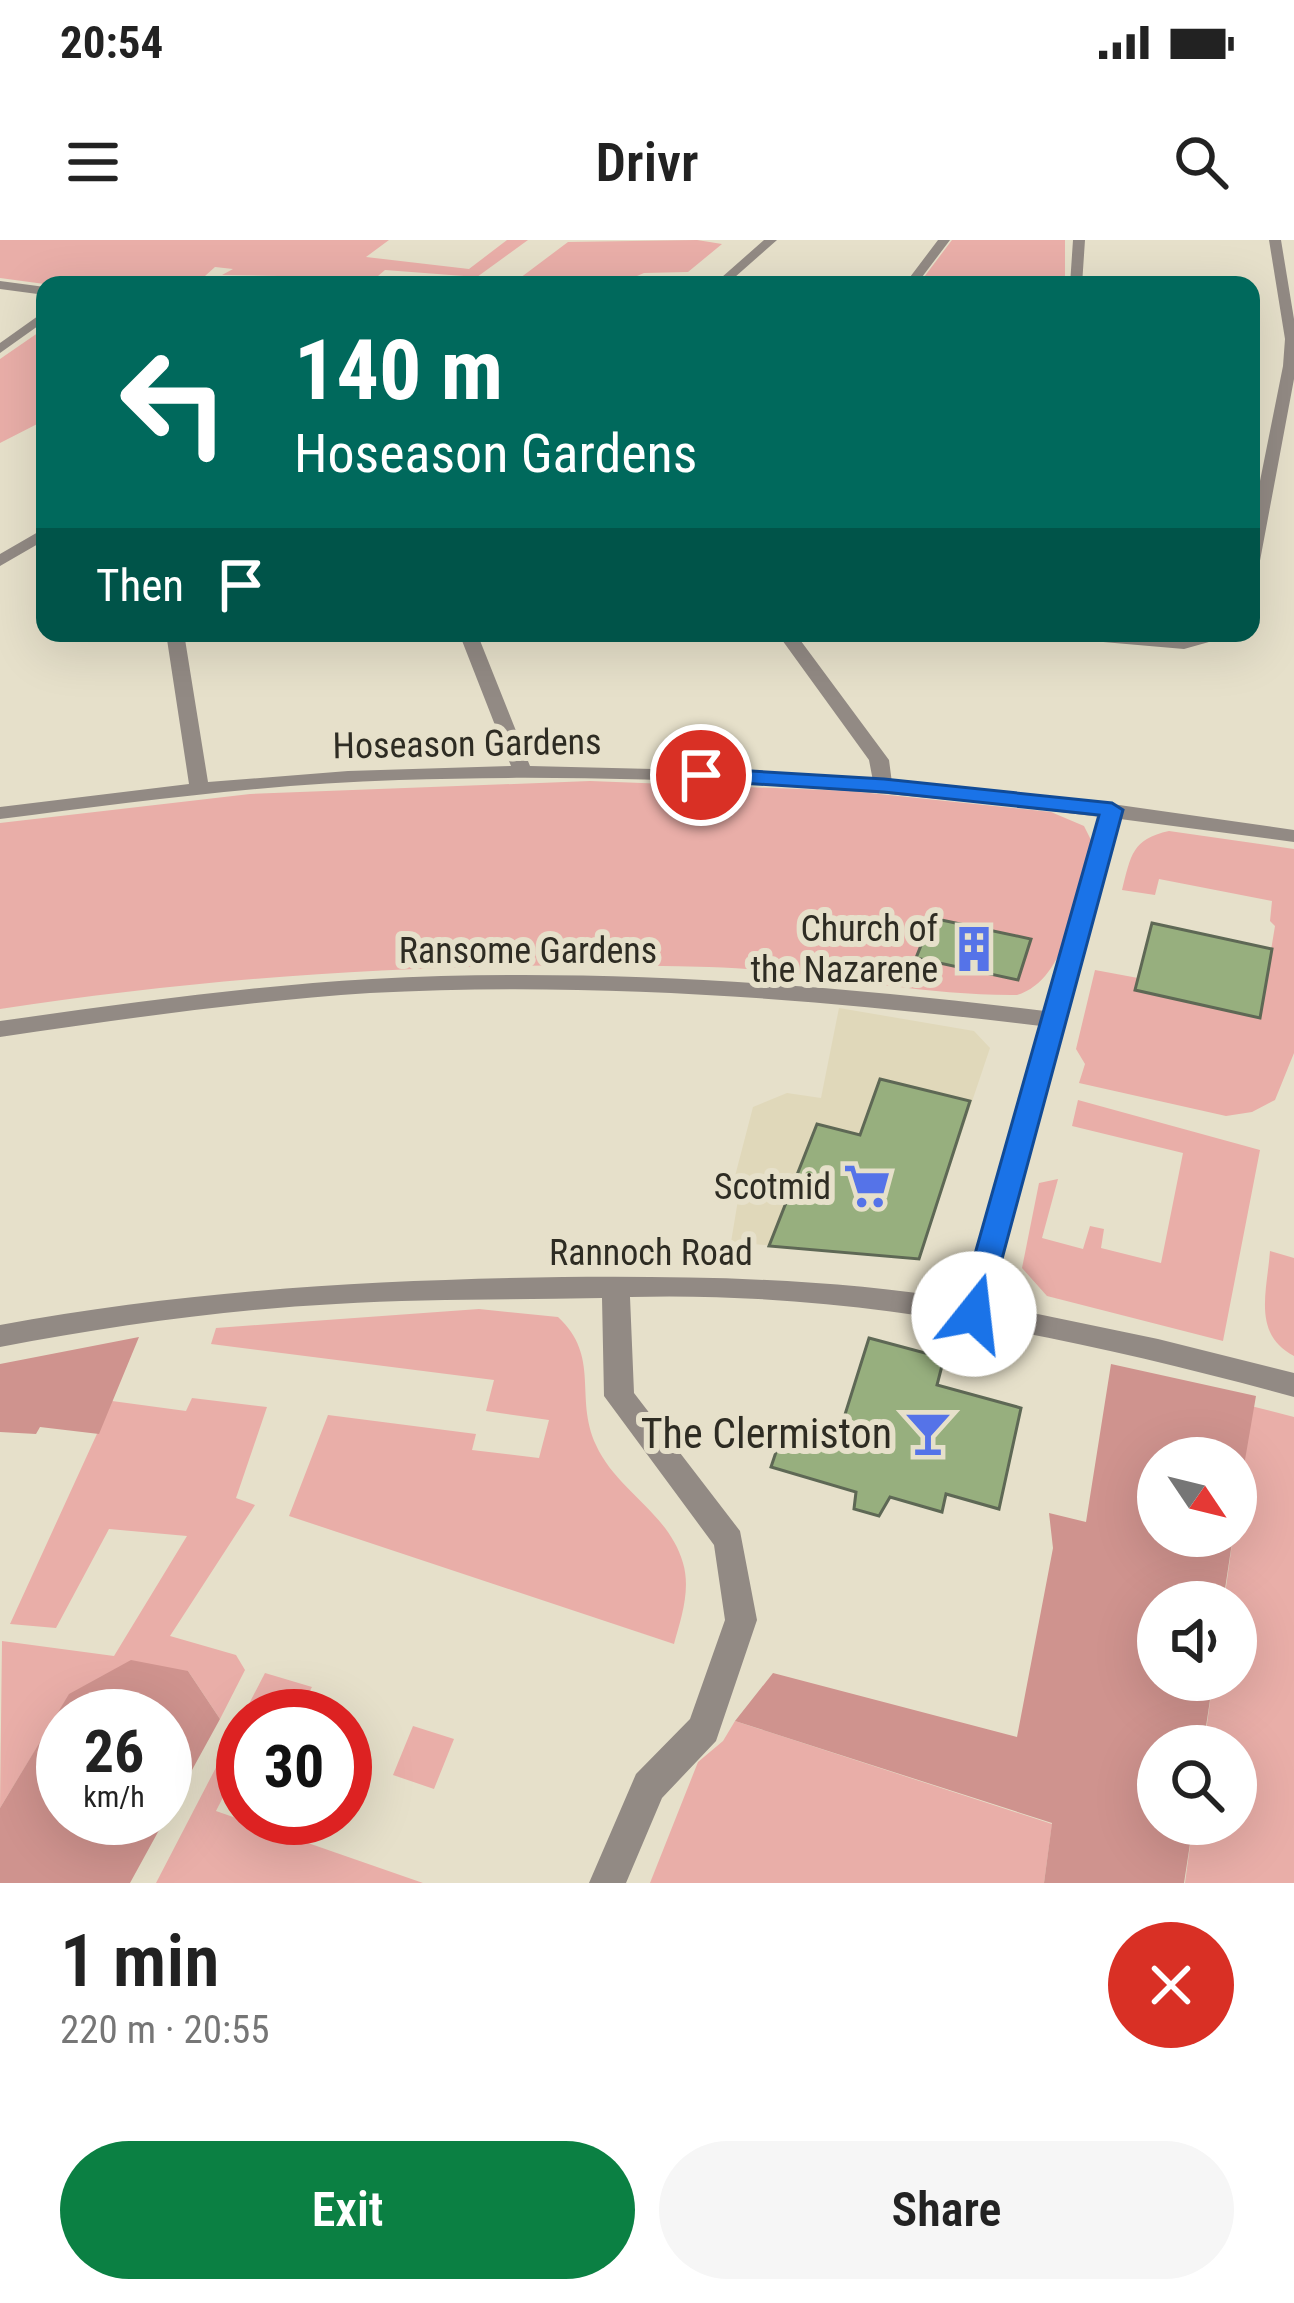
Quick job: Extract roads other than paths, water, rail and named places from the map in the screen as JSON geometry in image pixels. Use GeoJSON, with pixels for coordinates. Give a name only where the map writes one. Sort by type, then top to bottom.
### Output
{"type":"FeatureCollection","features":[{"type":"Feature","properties":{"kind":"street"},"geometry":{"type":"LineString","coordinates":[[729,276],[771,240]]}},
{"type":"Feature","properties":{"kind":"street"},"geometry":{"type":"LineString","coordinates":[[917,276],[944,240]]}},
{"type":"Feature","properties":{"kind":"street"},"geometry":{"type":"LineString","coordinates":[[1076,276],[1078,240]]}},
{"type":"Feature","properties":{"kind":"street"},"geometry":{"type":"LineString","coordinates":[[1260,489],[1267,435],[1291,339],[1275,240]]}},
{"type":"Feature","properties":{"kind":"street"},"geometry":{"type":"LineString","coordinates":[[0,285],[36,290]]}},
{"type":"Feature","properties":{"kind":"street"},"geometry":{"type":"LineString","coordinates":[[0,349],[36,321]]}},
{"type":"Feature","properties":{"kind":"street"},"geometry":{"type":"LineString","coordinates":[[0,561],[36,539]]}},
{"type":"Feature","properties":{"kind":"street"},"geometry":{"type":"LineString","coordinates":[[176,642],[199,787]]}},
{"type":"Feature","properties":{"kind":"street"},"geometry":{"type":"LineString","coordinates":[[472,642],[523,772]]}},
{"type":"Feature","properties":{"kind":"street"},"geometry":{"type":"LineString","coordinates":[[793,642],[879,760],[884,785]]}},
{"type":"Feature","properties":{"kind":"street"},"geometry":{"type":"LineString","coordinates":[[1161,642],[1193,642]]}},
{"type":"Feature","properties":{"kind":"street","name":"Hoseason Gardens"},"geometry":{"type":"LineString","coordinates":[[0,813],[199,787],[523,772],[884,785],[1294,836]]}},
{"type":"Feature","properties":{"kind":"street"},"geometry":{"type":"LineString","coordinates":[[974,1314],[1112,810]]}},
{"type":"Feature","properties":{"kind":"street","name":"Ransome Gardens"},"geometry":{"type":"LineString","coordinates":[[0,1029],[200,1001],[373,986],[559,981],[859,995],[1057,1020]]}},
{"type":"Feature","properties":{"kind":"street"},"geometry":{"type":"LineString","coordinates":[[607,1883],[649,1786],[704,1729],[741,1620],[729,1540],[620,1396],[616,1286]]}},
{"type":"Feature","properties":{"kind":"street","name":"Rannoch Road"},"geometry":{"type":"LineString","coordinates":[[0,1336],[220,1302],[390,1290],[740,1286],[974,1314],[1165,1352],[1294,1385]]}},
{"type":"Feature","properties":{"kind":"place","name":"Church of the Nazarene"},"geometry":{"type":"Point","coordinates":[974,949]}},
{"type":"Feature","properties":{"kind":"place","name":"Scotmid"},"geometry":{"type":"Point","coordinates":[867,1186]}},
{"type":"Feature","properties":{"kind":"place","name":"The Clermiston"},"geometry":{"type":"Point","coordinates":[928,1433]}}]}
